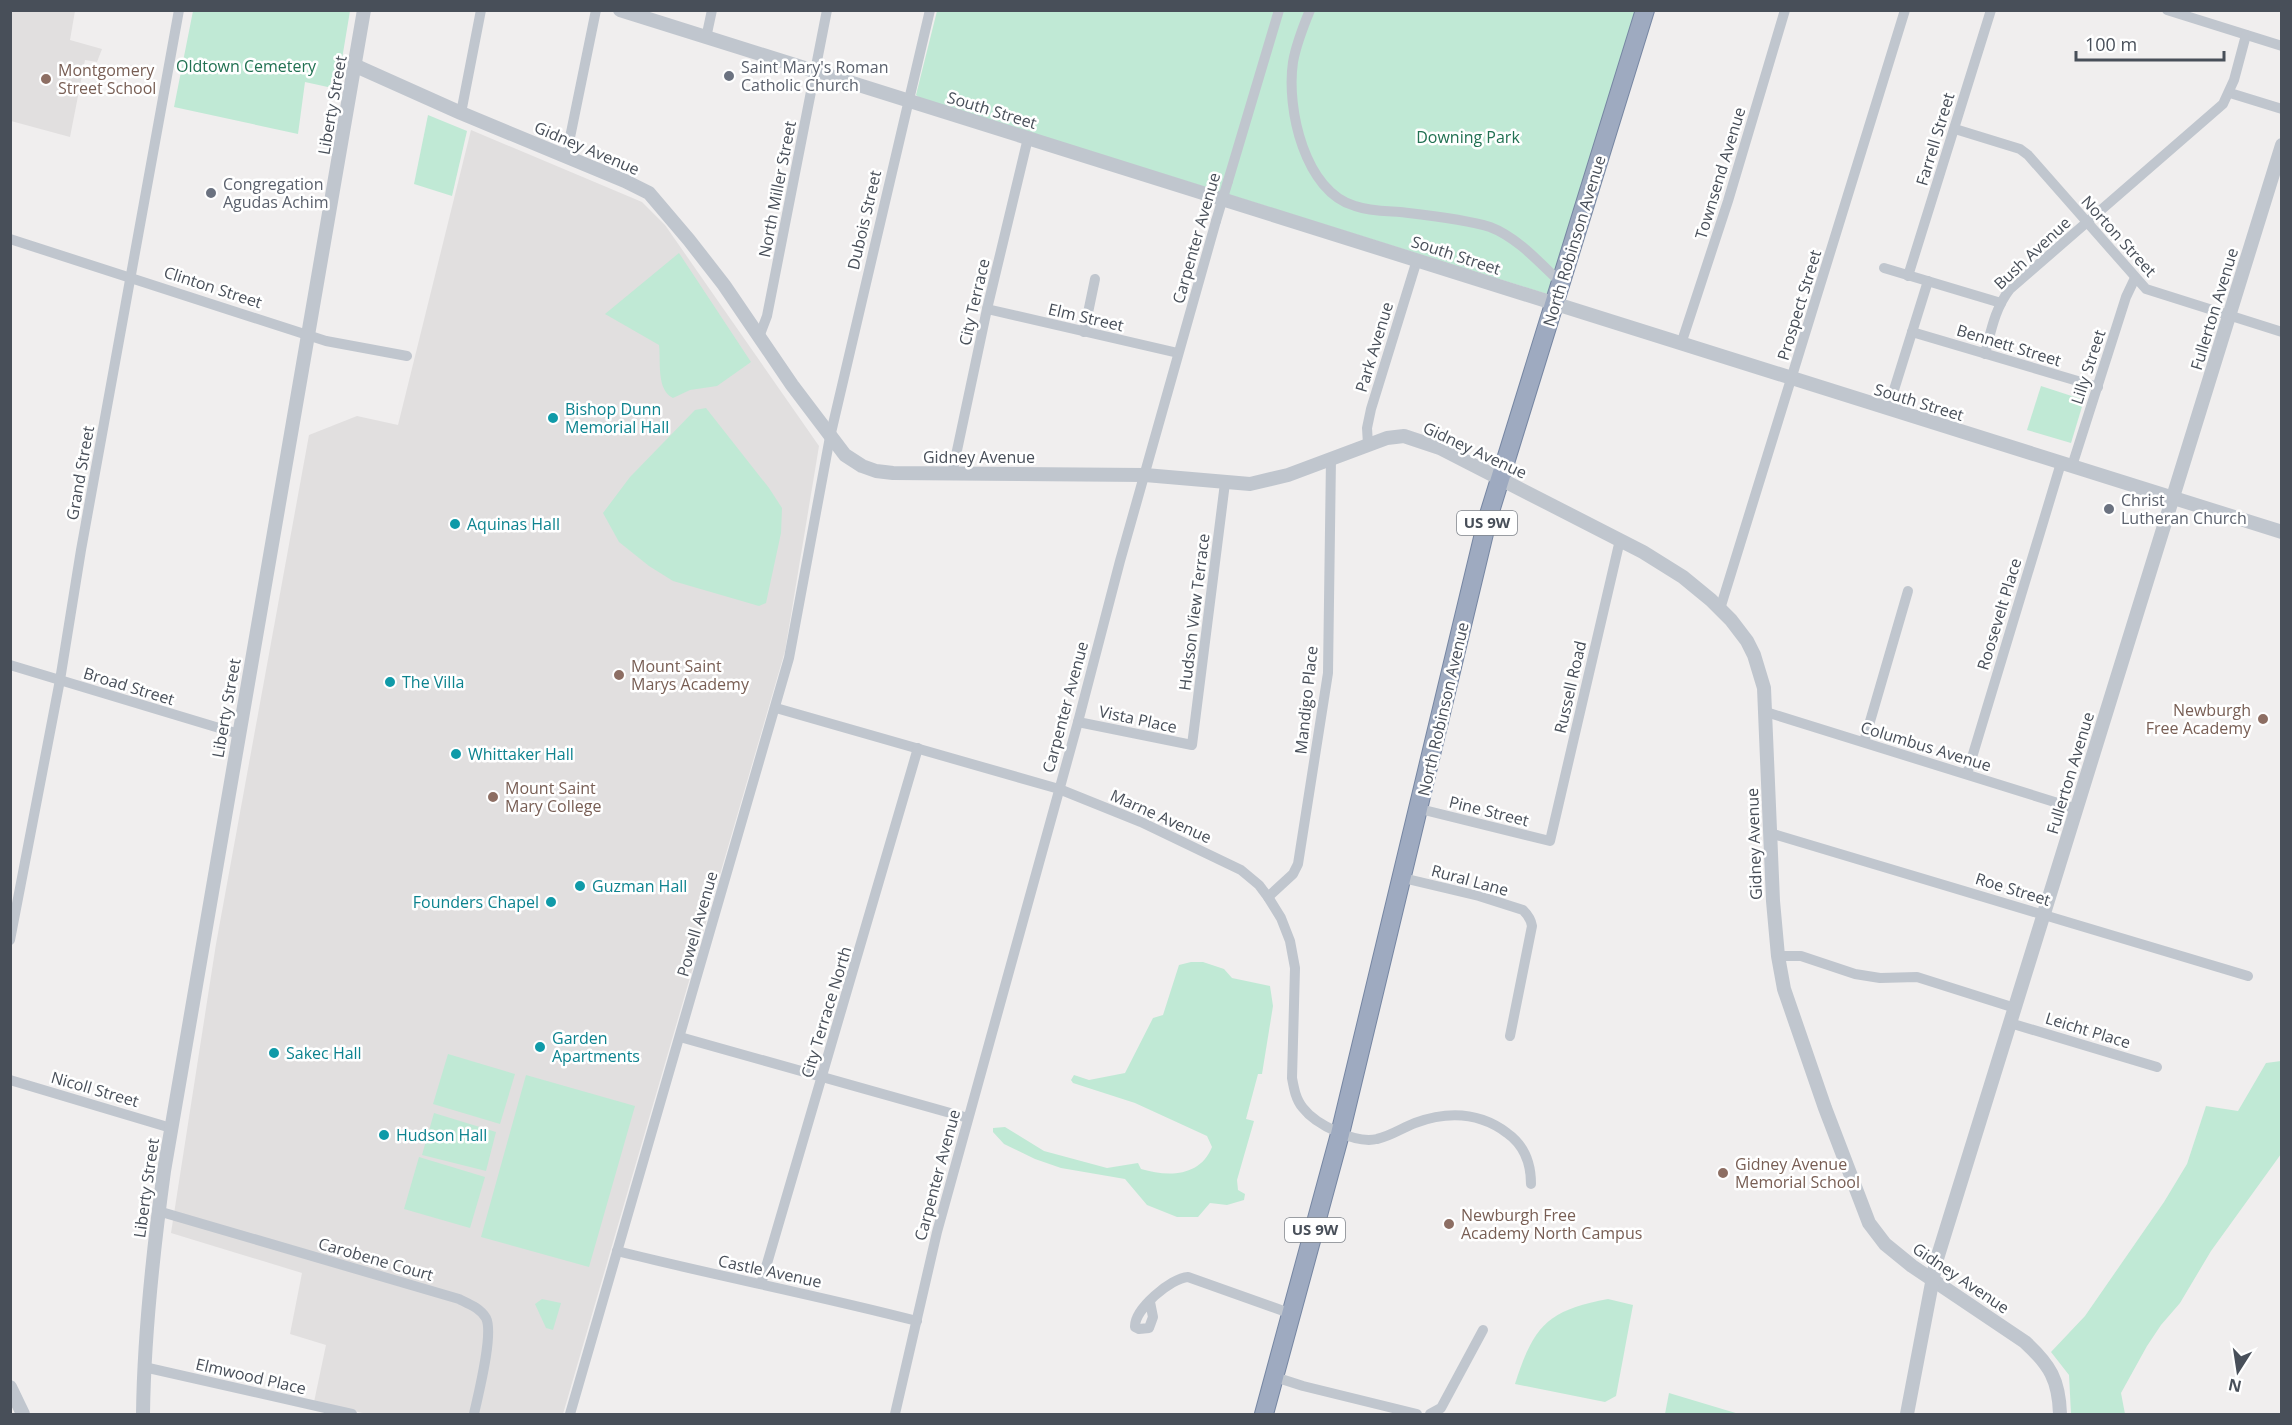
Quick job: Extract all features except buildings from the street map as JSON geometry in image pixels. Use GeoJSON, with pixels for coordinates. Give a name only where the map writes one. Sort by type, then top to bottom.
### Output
{"type":"FeatureCollection","features":[{"type":"Feature","properties":{"kind":"highway","name":"North Robinson Avenue"},"geometry":{"type":"LineString","coordinates":[[1264,1414],[1340,1134],[1487,521],[1645,10]]}},
{"type":"Feature","properties":{"kind":"street","name":"Grand Street"},"geometry":{"type":"LineString","coordinates":[[10,940],[60,680],[81,550],[179,10]]}},
{"type":"Feature","properties":{"kind":"street","name":"Liberty Street"},"geometry":{"type":"LineString","coordinates":[[143,1414],[144,1367],[158,1210],[364,10]]}},
{"type":"Feature","properties":{"kind":"street"},"geometry":{"type":"LineString","coordinates":[[461,113],[481,10]]}},
{"type":"Feature","properties":{"kind":"street"},"geometry":{"type":"LineString","coordinates":[[566,157],[596,10]]}},
{"type":"Feature","properties":{"kind":"street","name":"South Street"},"geometry":{"type":"LineString","coordinates":[[620,10],[2282,532]]}},
{"type":"Feature","properties":{"kind":"street"},"geometry":{"type":"LineString","coordinates":[[706,38],[711,10]]}},
{"type":"Feature","properties":{"kind":"street","name":"North Miller Street"},"geometry":{"type":"LineString","coordinates":[[759,337],[767,316],[827,10]]}},
{"type":"Feature","properties":{"kind":"street","name":"Dubois Street"},"geometry":{"type":"LineString","coordinates":[[830,437],[930,10]]}},
{"type":"Feature","properties":{"kind":"street","name":"Carpenter Avenue"},"geometry":{"type":"LineString","coordinates":[[895,1414],[937,1232],[1120,561],[1216,221],[1279,10]]}},
{"type":"Feature","properties":{"kind":"street"},"geometry":{"type":"LineString","coordinates":[[1310,10],[1293,61],[1291,86],[1297,126],[1304,149],[1314,172],[1324,187],[1338,200],[1356,207],[1490,227],[1518,245],[1561,283]]}},
{"type":"Feature","properties":{"kind":"street","name":"Townsend Avenue"},"geometry":{"type":"LineString","coordinates":[[1681,344],[1728,201],[1785,10]]}},
{"type":"Feature","properties":{"kind":"street","name":"Prospect Street"},"geometry":{"type":"LineString","coordinates":[[1720,609],[1905,10]]}},
{"type":"Feature","properties":{"kind":"street","name":"Farrell Street"},"geometry":{"type":"LineString","coordinates":[[1908,276],[1991,10]]}},
{"type":"Feature","properties":{"kind":"street"},"geometry":{"type":"LineString","coordinates":[[2167,10],[2282,46]]}},
{"type":"Feature","properties":{"kind":"street","name":"Bush Avenue"},"geometry":{"type":"LineString","coordinates":[[1985,354],[2001,303],[2010,289],[2223,104],[2230,93],[2246,35]]}},
{"type":"Feature","properties":{"kind":"street","name":"Gidney Avenue"},"geometry":{"type":"LineString","coordinates":[[356,66],[649,193],[717,276],[830,437],[845,455],[862,466],[876,471],[952,474],[1145,475],[1250,484],[1272,480],[1387,438],[1404,436],[1440,448],[1643,552],[1683,577],[1720,609],[1747,641],[1754,655],[1764,688],[1773,901],[1778,956],[1790,1008],[1869,1223],[1885,1244],[1932,1280],[2025,1342],[2041,1357],[2055,1377],[2060,1397],[2060,1414]]}},
{"type":"Feature","properties":{"kind":"street"},"geometry":{"type":"LineString","coordinates":[[2230,93],[2282,109]]}},
{"type":"Feature","properties":{"kind":"street","name":"Norton Street"},"geometry":{"type":"LineString","coordinates":[[1955,129],[2020,149],[2028,155],[2135,279],[2153,293],[2282,332]]}},
{"type":"Feature","properties":{"kind":"street","name":"City Terrace"},"geometry":{"type":"LineString","coordinates":[[952,474],[987,309],[1028,138]]}},
{"type":"Feature","properties":{"kind":"street","name":"Fullerton Avenue"},"geometry":{"type":"LineString","coordinates":[[1907,1414],[1936,1262],[2282,145]]}},
{"type":"Feature","properties":{"kind":"street","name":"Clinton Street"},"geometry":{"type":"LineString","coordinates":[[10,239],[326,341],[407,356]]}},
{"type":"Feature","properties":{"kind":"street","name":"Park Avenue"},"geometry":{"type":"LineString","coordinates":[[1368,444],[1367,428],[1371,409],[1417,260]]}},
{"type":"Feature","properties":{"kind":"street"},"geometry":{"type":"LineString","coordinates":[[1884,268],[2001,303]]}},
{"type":"Feature","properties":{"kind":"street"},"geometry":{"type":"LineString","coordinates":[[1084,332],[1095,279]]}},
{"type":"Feature","properties":{"kind":"street","name":"Lilly Street"},"geometry":{"type":"LineString","coordinates":[[2066,465],[2098,387],[2126,297],[2135,279]]}},
{"type":"Feature","properties":{"kind":"street"},"geometry":{"type":"LineString","coordinates":[[1888,409],[1928,281]]}},
{"type":"Feature","properties":{"kind":"street","name":"Elm Street"},"geometry":{"type":"LineString","coordinates":[[987,309],[1178,353]]}},
{"type":"Feature","properties":{"kind":"street","name":"Bennett Street"},"geometry":{"type":"LineString","coordinates":[[1912,332],[2098,387]]}},
{"type":"Feature","properties":{"kind":"street","name":"Powell Avenue"},"geometry":{"type":"LineString","coordinates":[[570,1414],[776,708],[789,658],[830,437]]}},
{"type":"Feature","properties":{"kind":"street","name":"Mandigo Place"},"geometry":{"type":"LineString","coordinates":[[1268,897],[1293,874],[1298,864],[1328,673],[1331,458]]}},
{"type":"Feature","properties":{"kind":"street","name":"Roosevelt Place"},"geometry":{"type":"LineString","coordinates":[[1967,774],[2066,465]]}},
{"type":"Feature","properties":{"kind":"street","name":"Hudson View Terrace"},"geometry":{"type":"LineString","coordinates":[[1192,745],[1225,483]]}},
{"type":"Feature","properties":{"kind":"street","name":"Russell Road"},"geometry":{"type":"LineString","coordinates":[[1550,841],[1620,540]]}},
{"type":"Feature","properties":{"kind":"street"},"geometry":{"type":"LineString","coordinates":[[1864,742],[1908,591]]}},
{"type":"Feature","properties":{"kind":"street","name":"Broad Street"},"geometry":{"type":"LineString","coordinates":[[10,665],[239,734]]}},
{"type":"Feature","properties":{"kind":"street","name":"Marne Avenue"},"geometry":{"type":"LineString","coordinates":[[776,708],[1059,789],[1141,822],[1234,866],[1259,885],[1281,918],[1287,933],[1295,968],[1292,1078],[1295,1094],[1302,1108],[1312,1118],[1340,1134]]}},
{"type":"Feature","properties":{"kind":"street","name":"Columbus Avenue"},"geometry":{"type":"LineString","coordinates":[[1766,712],[2077,809]]}},
{"type":"Feature","properties":{"kind":"street","name":"Vista Place"},"geometry":{"type":"LineString","coordinates":[[1077,722],[1192,745]]}},
{"type":"Feature","properties":{"kind":"street","name":"City Terrace North"},"geometry":{"type":"LineString","coordinates":[[761,1284],[918,748]]}},
{"type":"Feature","properties":{"kind":"street","name":"Pine Street"},"geometry":{"type":"LineString","coordinates":[[1420,808],[1550,841]]}},
{"type":"Feature","properties":{"kind":"street","name":"Roe Street"},"geometry":{"type":"LineString","coordinates":[[1770,833],[2248,976]]}},
{"type":"Feature","properties":{"kind":"street","name":"Rural Lane"},"geometry":{"type":"LineString","coordinates":[[1403,878],[1479,896],[1523,910],[1527,914],[1532,926],[1510,1036]]}},
{"type":"Feature","properties":{"kind":"street"},"geometry":{"type":"LineString","coordinates":[[1778,956],[1801,956],[1855,974],[1880,978],[1917,977],[2015,1008]]}},
{"type":"Feature","properties":{"kind":"street","name":"Leicht Place"},"geometry":{"type":"LineString","coordinates":[[2010,1023],[2157,1067]]}},
{"type":"Feature","properties":{"kind":"street"},"geometry":{"type":"LineString","coordinates":[[680,1037],[968,1118]]}},
{"type":"Feature","properties":{"kind":"street","name":"Nicoll Street"},"geometry":{"type":"LineString","coordinates":[[10,1080],[171,1128]]}},
{"type":"Feature","properties":{"kind":"street"},"geometry":{"type":"LineString","coordinates":[[1340,1134],[1375,1140],[1436,1117],[1456,1114],[1477,1117],[1495,1124],[1511,1136],[1525,1153],[1531,1167],[1531,1184]]}},
{"type":"Feature","properties":{"kind":"street","name":"Carobene Court"},"geometry":{"type":"LineString","coordinates":[[158,1210],[459,1299],[476,1308],[486,1318],[488,1340],[474,1414]]}},
{"type":"Feature","properties":{"kind":"street","name":"Castle Avenue"},"geometry":{"type":"LineString","coordinates":[[617,1251],[836,1300],[917,1321]]}},
{"type":"Feature","properties":{"kind":"street"},"geometry":{"type":"LineString","coordinates":[[1150,1302],[1170,1283],[1188,1277],[1292,1314]]}},
{"type":"Feature","properties":{"kind":"street"},"geometry":{"type":"LineString","coordinates":[[1430,1414],[1441,1408],[1482,1330]]}},
{"type":"Feature","properties":{"kind":"street","name":"Elmwood Place"},"geometry":{"type":"LineString","coordinates":[[144,1367],[352,1414]]}},
{"type":"Feature","properties":{"kind":"street"},"geometry":{"type":"LineString","coordinates":[[1275,1377],[1293,1384],[1417,1414]]}},
{"type":"Feature","properties":{"kind":"street"},"geometry":{"type":"LineString","coordinates":[[10,1387],[23,1414]]}},
{"type":"Feature","properties":{"kind":"shaded area","name":"Montgomery Street School"},"geometry":{"type":"Polygon","coordinates":[[[10,11],[75,11],[70,40],[102,49],[97,62],[85,60],[70,137],[11,121],[10,11]]]}},
{"type":"Feature","properties":{"kind":"shaded area","name":"Mount Saint Mary College"},"geometry":{"type":"Polygon","coordinates":[[[471,130],[642,202],[665,225],[819,446],[785,651],[563,1414],[367,1414],[314,1402],[326,1345],[290,1334],[302,1273],[171,1233],[216,944],[309,435],[357,416],[398,425],[471,130]]]}},
{"type":"Feature","properties":{"kind":"green space","name":"Oldtown Cemetery"},"geometry":{"type":"Polygon","coordinates":[[[193,11],[350,11],[337,89],[305,82],[298,134],[174,107],[193,11]]]}},
{"type":"Feature","properties":{"kind":"green space","name":"Downing Park"},"geometry":{"type":"Polygon","coordinates":[[[937,11],[1638,11],[1551,291],[1547,294],[920,98],[916,95],[937,11]]]}},
{"type":"Feature","properties":{"kind":"green space"},"geometry":{"type":"Polygon","coordinates":[[[428,115],[467,131],[452,196],[414,184],[428,115]]]}},
{"type":"Feature","properties":{"kind":"green space"},"geometry":{"type":"Polygon","coordinates":[[[679,253],[751,362],[717,386],[690,390],[673,398],[664,389],[662,382],[659,345],[605,314],[679,253]]]}},
{"type":"Feature","properties":{"kind":"green space"},"geometry":{"type":"Polygon","coordinates":[[[2041,386],[2084,400],[2071,443],[2027,430],[2041,386]]]}},
{"type":"Feature","properties":{"kind":"green space"},"geometry":{"type":"Polygon","coordinates":[[[706,408],[782,508],[781,533],[766,603],[759,606],[673,581],[649,566],[619,542],[603,513],[630,477],[695,410],[706,408]]]}},
{"type":"Feature","properties":{"kind":"green space"},"geometry":{"type":"Polygon","coordinates":[[[1203,962],[1224,969],[1232,978],[1270,986],[1273,1006],[1262,1074],[1258,1074],[1246,1119],[1254,1121],[1237,1180],[1238,1190],[1245,1194],[1244,1200],[1227,1205],[1210,1203],[1198,1217],[1177,1217],[1147,1205],[1125,1179],[1061,1168],[1035,1159],[1004,1144],[993,1132],[993,1128],[1005,1127],[1044,1151],[1107,1168],[1138,1163],[1141,1169],[1151,1172],[1172,1173],[1182,1172],[1200,1164],[1212,1147],[1207,1136],[1135,1103],[1073,1083],[1071,1080],[1074,1075],[1089,1080],[1125,1073],[1153,1018],[1163,1015],[1179,965],[1203,962]]]}},
{"type":"Feature","properties":{"kind":"green space"},"geometry":{"type":"Polygon","coordinates":[[[448,1054],[515,1074],[500,1124],[433,1104],[448,1054]]]}},
{"type":"Feature","properties":{"kind":"green space"},"geometry":{"type":"Polygon","coordinates":[[[2281,1061],[2281,1154],[2211,1251],[2180,1303],[2147,1346],[2121,1393],[2125,1414],[2071,1414],[2069,1375],[2051,1352],[2085,1316],[2164,1202],[2187,1164],[2206,1106],[2238,1111],[2266,1063],[2281,1061]]]}},
{"type":"Feature","properties":{"kind":"green space"},"geometry":{"type":"Polygon","coordinates":[[[526,1075],[635,1106],[589,1267],[481,1237],[526,1075]]]}},
{"type":"Feature","properties":{"kind":"green space"},"geometry":{"type":"Polygon","coordinates":[[[434,1113],[496,1132],[486,1171],[422,1155],[434,1113]]]}},
{"type":"Feature","properties":{"kind":"green space"},"geometry":{"type":"Polygon","coordinates":[[[419,1157],[485,1177],[470,1228],[404,1209],[419,1157]]]}},
{"type":"Feature","properties":{"kind":"green space"},"geometry":{"type":"Polygon","coordinates":[[[542,1299],[561,1303],[553,1330],[546,1328],[535,1304],[542,1299]]]}},
{"type":"Feature","properties":{"kind":"green space"},"geometry":{"type":"Polygon","coordinates":[[[1608,1299],[1633,1305],[1616,1396],[1605,1402],[1515,1384],[1529,1348],[1545,1324],[1570,1309],[1608,1299]]]}},
{"type":"Feature","properties":{"kind":"green space"},"geometry":{"type":"Polygon","coordinates":[[[1669,1393],[1739,1414],[1665,1414],[1669,1393]]]}},
{"type":"Feature","properties":{"kind":"place","name":"Saint Mary's Roman Catholic Church"},"geometry":{"type":"Point","coordinates":[729,76]}},
{"type":"Feature","properties":{"kind":"place","name":"Montgomery Street School"},"geometry":{"type":"Point","coordinates":[46,79]}},
{"type":"Feature","properties":{"kind":"place","name":"Congregation Agudas Achim"},"geometry":{"type":"Point","coordinates":[211,193]}},
{"type":"Feature","properties":{"kind":"place","name":"Bishop Dunn Memorial Hall"},"geometry":{"type":"Point","coordinates":[553,418]}},
{"type":"Feature","properties":{"kind":"place","name":"Christ Lutheran Church"},"geometry":{"type":"Point","coordinates":[2109,509]}},
{"type":"Feature","properties":{"kind":"place","name":"Aquinas Hall"},"geometry":{"type":"Point","coordinates":[455,524]}},
{"type":"Feature","properties":{"kind":"place","name":"Mount Saint Marys Academy"},"geometry":{"type":"Point","coordinates":[619,675]}},
{"type":"Feature","properties":{"kind":"place","name":"The Villa"},"geometry":{"type":"Point","coordinates":[390,682]}},
{"type":"Feature","properties":{"kind":"place","name":"Newburgh Free Academy"},"geometry":{"type":"Point","coordinates":[2263,719]}},
{"type":"Feature","properties":{"kind":"place","name":"Whittaker Hall"},"geometry":{"type":"Point","coordinates":[456,754]}},
{"type":"Feature","properties":{"kind":"place","name":"Mount Saint Mary College"},"geometry":{"type":"Point","coordinates":[493,797]}},
{"type":"Feature","properties":{"kind":"place","name":"Guzman Hall"},"geometry":{"type":"Point","coordinates":[580,886]}},
{"type":"Feature","properties":{"kind":"place","name":"Founders Chapel"},"geometry":{"type":"Point","coordinates":[551,902]}},
{"type":"Feature","properties":{"kind":"place","name":"Garden Apartments"},"geometry":{"type":"Point","coordinates":[540,1047]}},
{"type":"Feature","properties":{"kind":"place","name":"Sakec Hall"},"geometry":{"type":"Point","coordinates":[274,1053]}},
{"type":"Feature","properties":{"kind":"place","name":"Hudson Hall"},"geometry":{"type":"Point","coordinates":[384,1135]}},
{"type":"Feature","properties":{"kind":"place","name":"Gidney Avenue Memorial School"},"geometry":{"type":"Point","coordinates":[1723,1173]}},
{"type":"Feature","properties":{"kind":"place","name":"Newburgh Free Academy North Campus"},"geometry":{"type":"Point","coordinates":[1449,1224]}}]}
